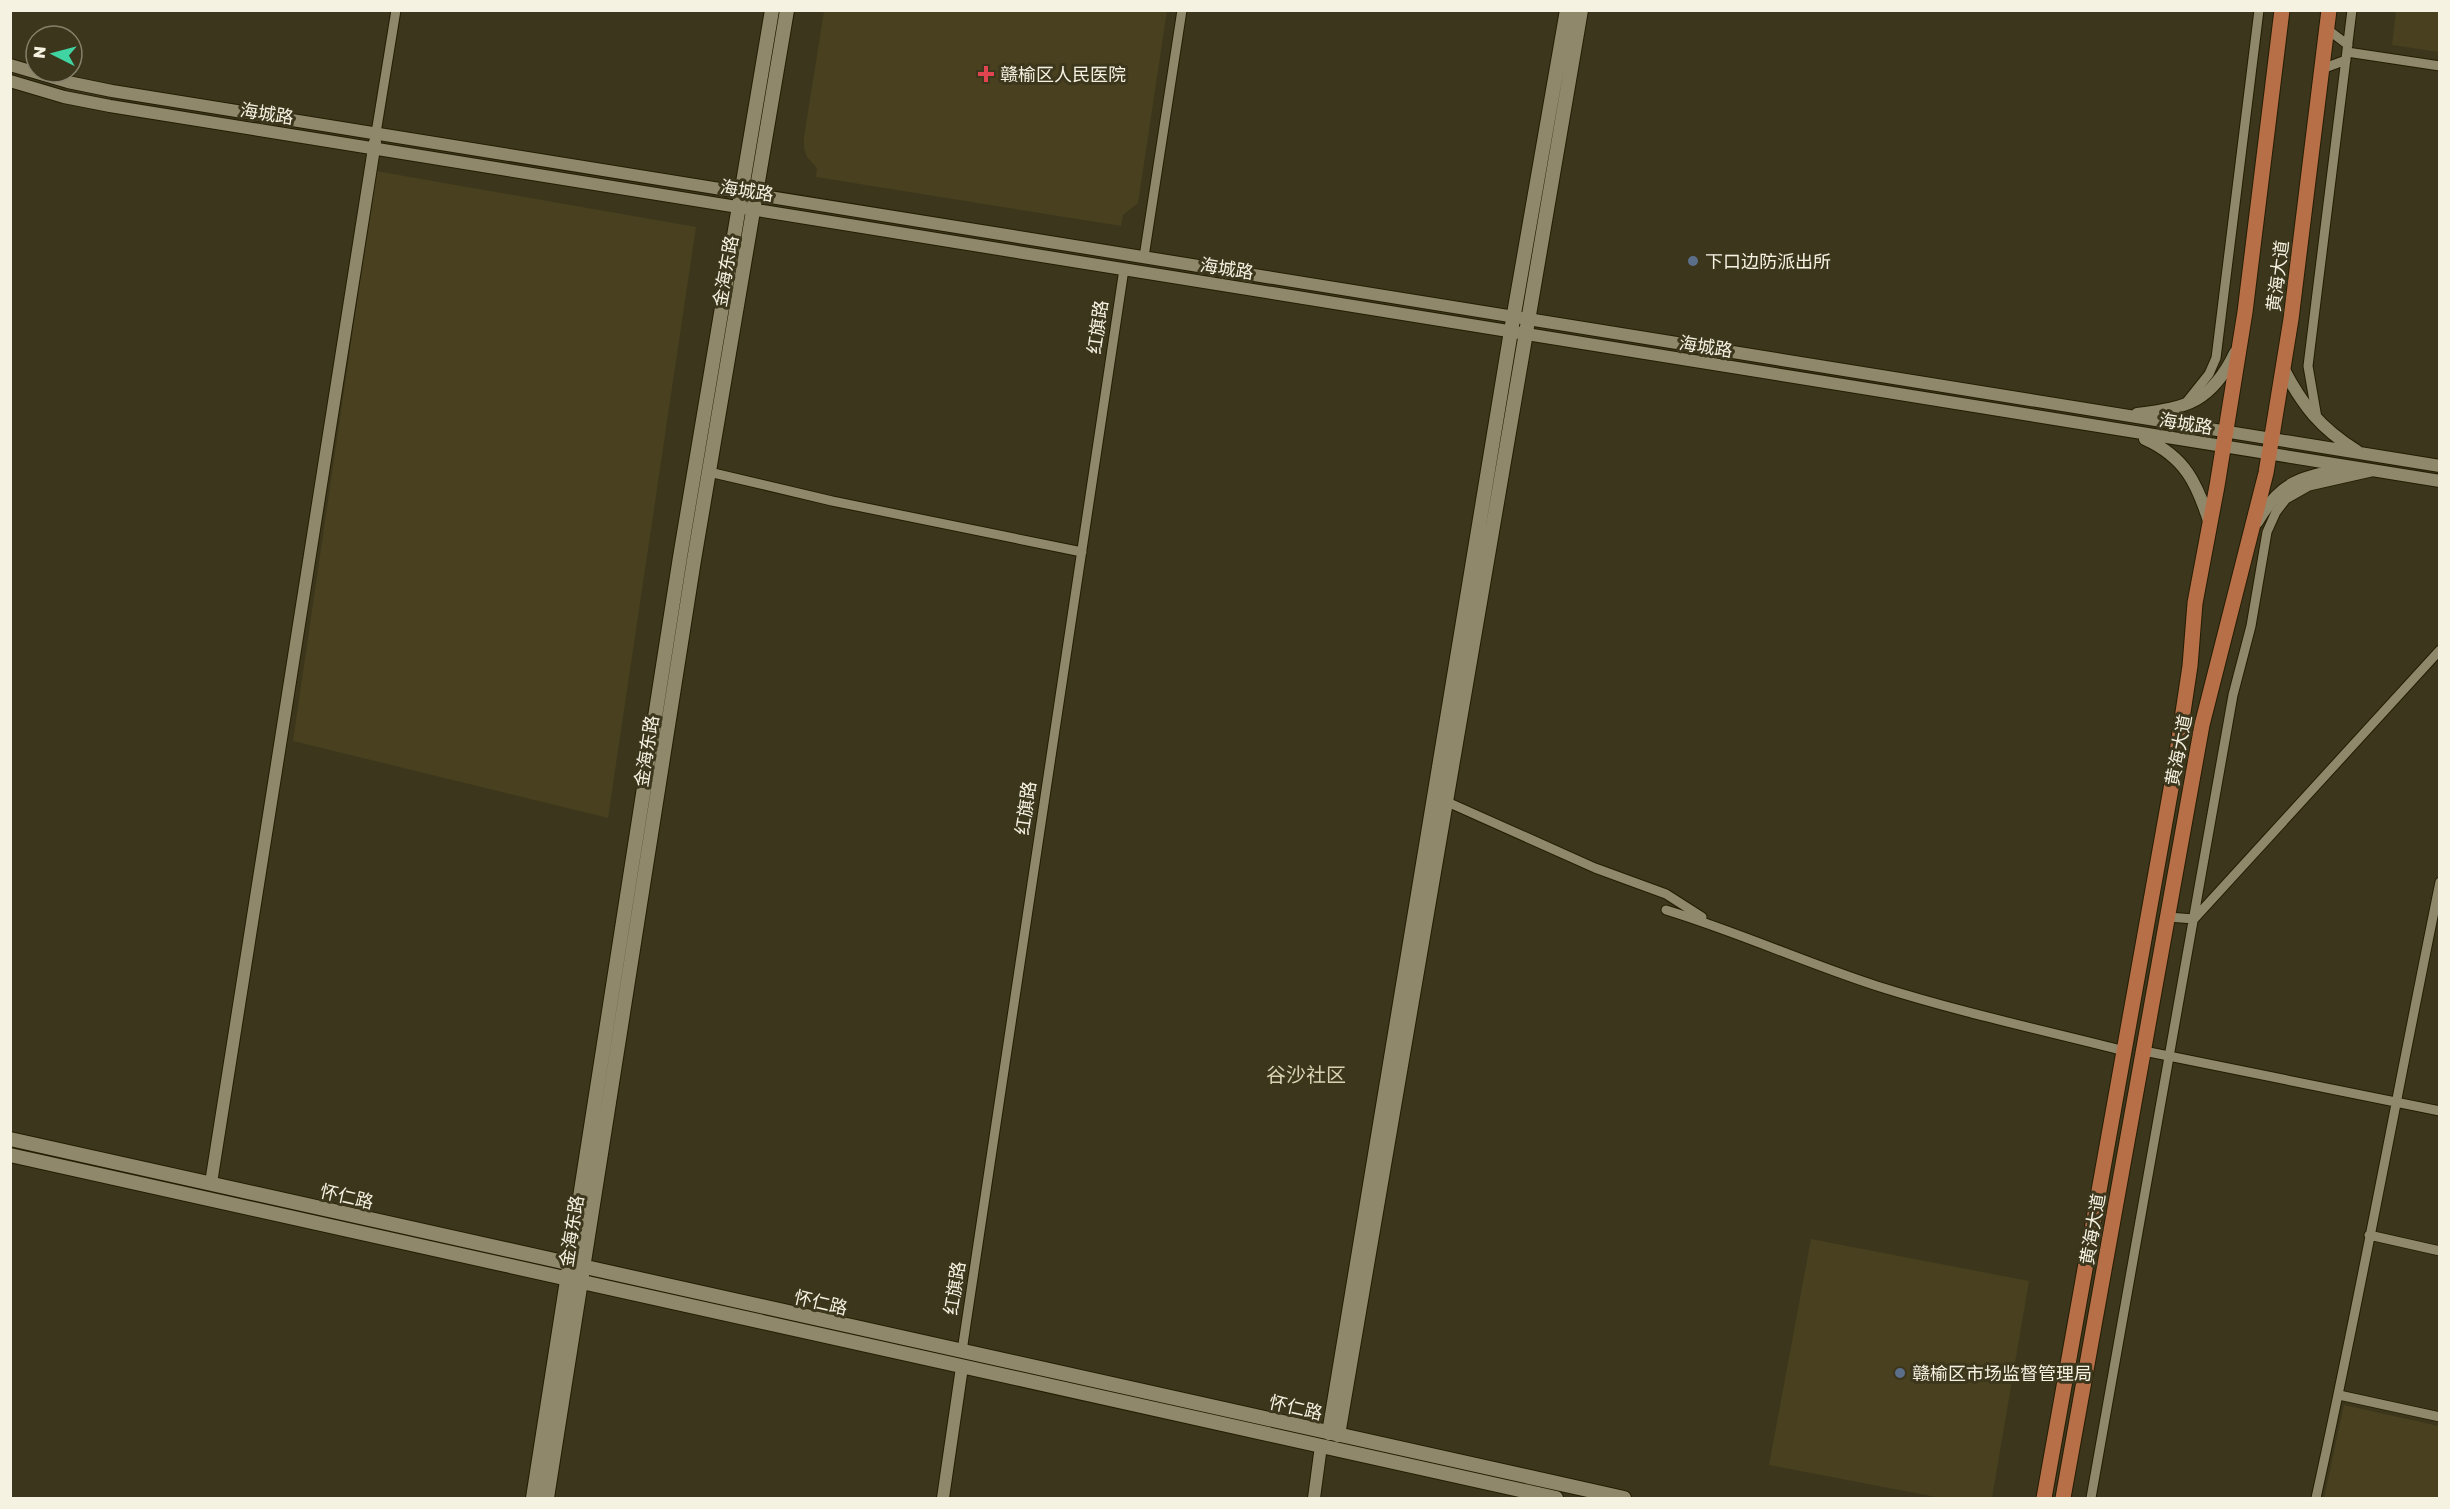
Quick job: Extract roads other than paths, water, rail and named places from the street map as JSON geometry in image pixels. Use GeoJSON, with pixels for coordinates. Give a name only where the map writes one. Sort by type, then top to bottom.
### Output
{"type":"FeatureCollection","features":[{"type":"Feature","properties":{"kind":"main road","name":"金海东路"},"geometry":{"type":"LineString","coordinates":[[749,194],[772,10]]}},
{"type":"Feature","properties":{"kind":"main road","name":"金海东路"},"geometry":{"type":"LineString","coordinates":[[577,1266],[680,557],[746,208],[787,10]]}},
{"type":"Feature","properties":{"kind":"main road"},"geometry":{"type":"LineString","coordinates":[[1333,1434],[1518,323],[1567,10]]}},
{"type":"Feature","properties":{"kind":"main road"},"geometry":{"type":"LineString","coordinates":[[1333,1434],[1525,335],[1518,323],[1581,10]]}},
{"type":"Feature","properties":{"kind":"main road","name":"黄海大道"},"geometry":{"type":"LineString","coordinates":[[2044,1498],[2174,772],[2190,666],[2195,603],[2240,341],[2282,10]]}},
{"type":"Feature","properties":{"kind":"main road","name":"黄海大道"},"geometry":{"type":"LineString","coordinates":[[2063,1498],[2202,726],[2253,528],[2271,447],[2329,10]]}},
{"type":"Feature","properties":{"kind":"main road","name":"金海东路"},"geometry":{"type":"LineString","coordinates":[[533,1498],[577,1266],[709,472],[746,208]]}},
{"type":"Feature","properties":{"kind":"main road","name":"怀仁路"},"geometry":{"type":"LineString","coordinates":[[10,1139],[1624,1498]]}},
{"type":"Feature","properties":{"kind":"main road","name":"怀仁路"},"geometry":{"type":"LineString","coordinates":[[10,1155],[1556,1498]]}},
{"type":"Feature","properties":{"kind":"main road","name":"金海东路"},"geometry":{"type":"LineString","coordinates":[[547,1498],[574,1280]]}},
{"type":"Feature","properties":{"kind":"street"},"geometry":{"type":"LineString","coordinates":[[211,1184],[396,10]]}},
{"type":"Feature","properties":{"kind":"street"},"geometry":{"type":"LineString","coordinates":[[1144,257],[1182,10]]}},
{"type":"Feature","properties":{"kind":"street"},"geometry":{"type":"LineString","coordinates":[[2184,406],[2209,374],[2216,358],[2259,10]]}},
{"type":"Feature","properties":{"kind":"street"},"geometry":{"type":"LineString","coordinates":[[2317,420],[2308,366],[2352,10]]}},
{"type":"Feature","properties":{"kind":"street"},"geometry":{"type":"LineString","coordinates":[[2327,29],[2347,52],[2439,66]]}},
{"type":"Feature","properties":{"kind":"street"},"geometry":{"type":"LineString","coordinates":[[2322,69],[2347,52]]}},
{"type":"Feature","properties":{"kind":"street","name":"海城路"},"geometry":{"type":"LineString","coordinates":[[10,65],[89,87],[1144,257],[1518,323]]}},
{"type":"Feature","properties":{"kind":"street","name":"海城路"},"geometry":{"type":"LineString","coordinates":[[10,81],[86,102],[1124,269],[1518,323],[2121,416],[2271,447],[2356,468],[2439,481]]}},
{"type":"Feature","properties":{"kind":"street","name":"红旗路"},"geometry":{"type":"LineString","coordinates":[[962,1351],[1124,269]]}},
{"type":"Feature","properties":{"kind":"street","name":"海城路"},"geometry":{"type":"LineString","coordinates":[[1525,335],[2130,432],[2224,439]]}},
{"type":"Feature","properties":{"kind":"street"},"geometry":{"type":"LineString","coordinates":[[2121,416],[2184,406],[2211,391],[2227,370],[2240,341]]}},
{"type":"Feature","properties":{"kind":"street"},"geometry":{"type":"LineString","coordinates":[[2283,368],[2305,407],[2341,441],[2360,453]]}},
{"type":"Feature","properties":{"kind":"street"},"geometry":{"type":"LineString","coordinates":[[2130,432],[2173,453],[2185,467],[2198,489],[2210,524]]}},
{"type":"Feature","properties":{"kind":"street","name":"海城路"},"geometry":{"type":"LineString","coordinates":[[2271,447],[2360,453],[2439,466]]}},
{"type":"Feature","properties":{"kind":"street"},"geometry":{"type":"LineString","coordinates":[[2253,528],[2268,503],[2289,484],[2327,473],[2356,468]]}},
{"type":"Feature","properties":{"kind":"street"},"geometry":{"type":"LineString","coordinates":[[2091,1498],[2233,696],[2251,626],[2266,532],[2276,512],[2296,492],[2309,486],[2375,471]]}},
{"type":"Feature","properties":{"kind":"street"},"geometry":{"type":"LineString","coordinates":[[709,472],[843,503],[1082,552]]}},
{"type":"Feature","properties":{"kind":"street"},"geometry":{"type":"LineString","coordinates":[[2194,919],[2439,650]]}},
{"type":"Feature","properties":{"kind":"street"},"geometry":{"type":"LineString","coordinates":[[1445,801],[1596,868],[1666,894],[1711,924]]}},
{"type":"Feature","properties":{"kind":"street"},"geometry":{"type":"LineString","coordinates":[[2316,1498],[2339,1395],[2439,882]]}},
{"type":"Feature","properties":{"kind":"street"},"geometry":{"type":"LineString","coordinates":[[1666,910],[1711,924],[1875,985],[1958,1010],[2125,1051]]}},
{"type":"Feature","properties":{"kind":"street"},"geometry":{"type":"LineString","coordinates":[[2168,916],[2194,919]]}},
{"type":"Feature","properties":{"kind":"street"},"geometry":{"type":"LineString","coordinates":[[2144,1051],[2439,1112]]}},
{"type":"Feature","properties":{"kind":"street"},"geometry":{"type":"LineString","coordinates":[[2369,1235],[2439,1251]]}},
{"type":"Feature","properties":{"kind":"street"},"geometry":{"type":"LineString","coordinates":[[943,1498],[962,1366]]}},
{"type":"Feature","properties":{"kind":"street"},"geometry":{"type":"LineString","coordinates":[[2339,1395],[2439,1417]]}},
{"type":"Feature","properties":{"kind":"street"},"geometry":{"type":"LineString","coordinates":[[1314,1498],[1321,1446]]}},
{"type":"Feature","properties":{"kind":"place","name":"赣榆区人民医院"},"geometry":{"type":"Point","coordinates":[986,74]}},
{"type":"Feature","properties":{"kind":"place","name":"下口边防派出所"},"geometry":{"type":"Point","coordinates":[1693,261]}},
{"type":"Feature","properties":{"kind":"place","name":"赣榆区市场监督管理局"},"geometry":{"type":"Point","coordinates":[1900,1373]}},
{"type":"Feature","properties":{"kind":"district","name":"谷沙社区"},"geometry":{"type":"Point","coordinates":[1306,1074]}}]}
